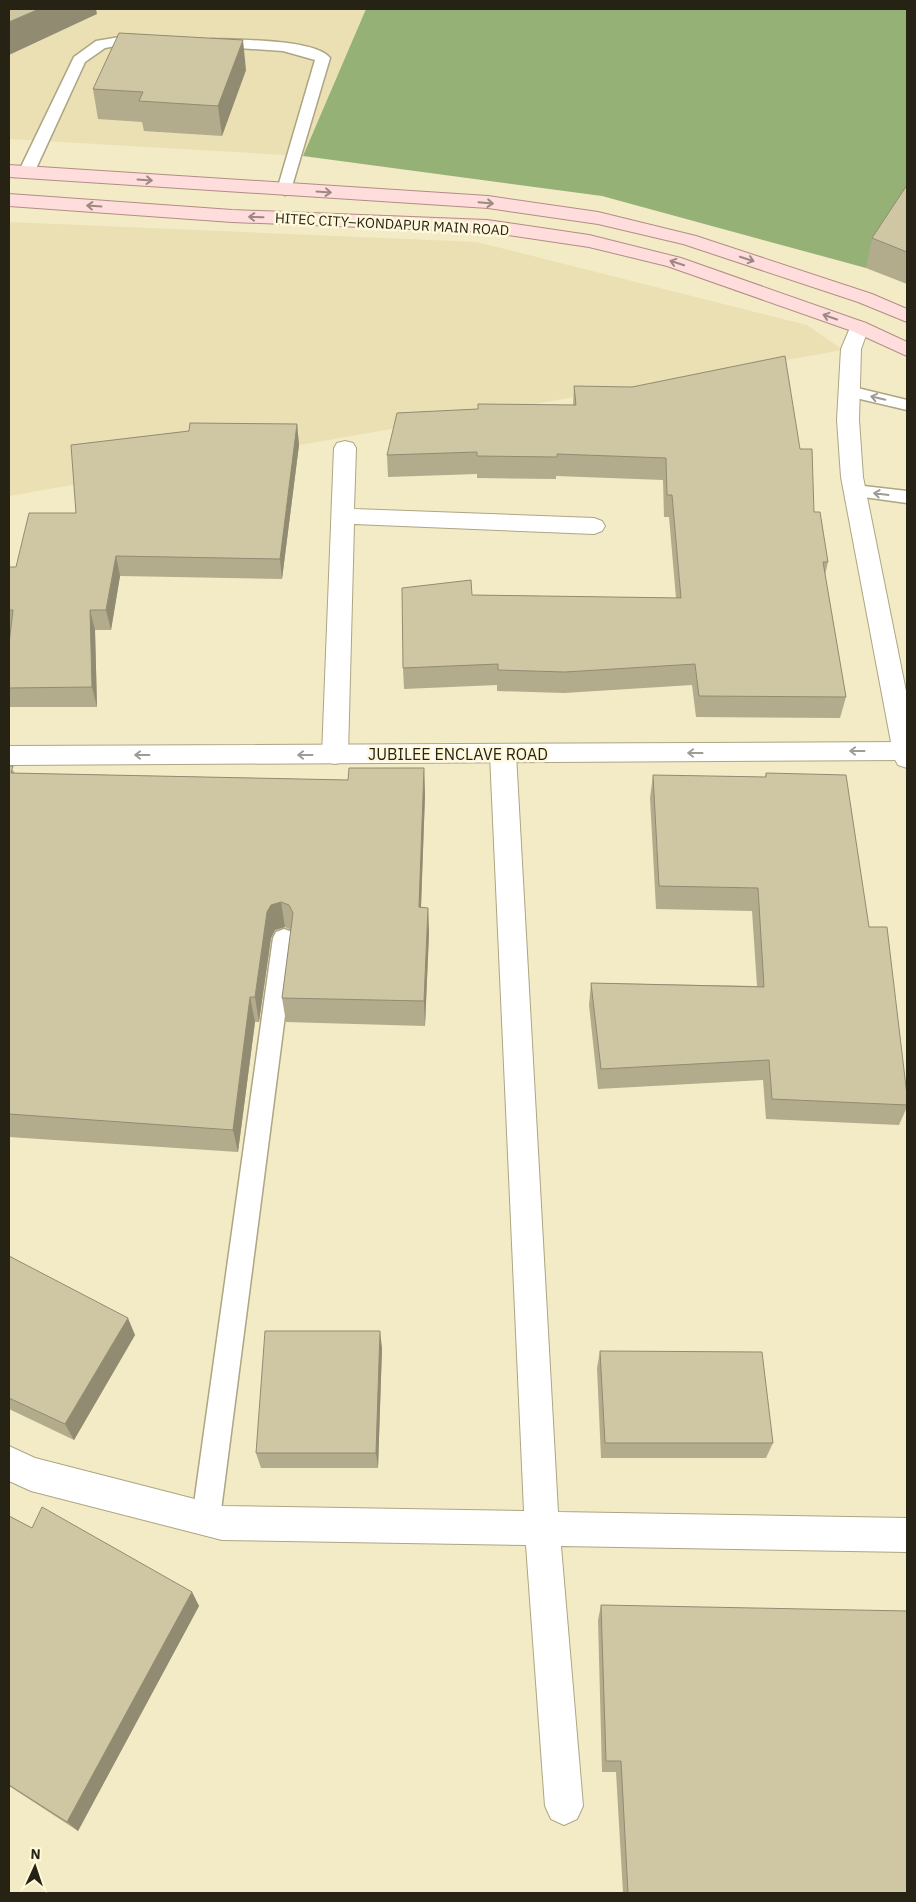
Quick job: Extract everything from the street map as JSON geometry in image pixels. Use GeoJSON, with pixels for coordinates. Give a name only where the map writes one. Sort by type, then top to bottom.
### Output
{"type":"FeatureCollection","features":[{"type":"Feature","properties":{"kind":"main road","name":"HITEC CITY–KONDAPUR MAIN ROAD"},"geometry":{"type":"LineString","coordinates":[[17,172],[488,202],[598,218],[689,240],[865,298],[907,316]]}},
{"type":"Feature","properties":{"kind":"main road","name":"HITEC CITY–KONDAPUR MAIN ROAD"},"geometry":{"type":"LineString","coordinates":[[9,200],[232,216],[488,226],[589,241],[674,262],[859,327],[907,350]]}},
{"type":"Feature","properties":{"kind":"street"},"geometry":{"type":"LineString","coordinates":[[859,327],[851,349],[848,420],[854,491],[907,753]]}},
{"type":"Feature","properties":{"kind":"street"},"geometry":{"type":"LineString","coordinates":[[335,755],[345,448]]}},
{"type":"Feature","properties":{"kind":"street"},"geometry":{"type":"LineString","coordinates":[[342,516],[594,526]]}},
{"type":"Feature","properties":{"kind":"street","name":"JUBILEE ENCLAVE ROAD"},"geometry":{"type":"LineString","coordinates":[[9,756],[907,753]]}},
{"type":"Feature","properties":{"kind":"street"},"geometry":{"type":"LineString","coordinates":[[503,754],[542,1529],[564,1806]]}},
{"type":"Feature","properties":{"kind":"street"},"geometry":{"type":"LineString","coordinates":[[9,1462],[31,1474],[222,1523],[907,1536]]}},
{"type":"Feature","properties":{"kind":"lane"},"geometry":{"type":"LineString","coordinates":[[17,172],[79,60],[101,44],[132,39],[159,40]]}},
{"type":"Feature","properties":{"kind":"lane"},"geometry":{"type":"LineString","coordinates":[[196,42],[273,46],[311,52],[323,58],[285,190]]}},
{"type":"Feature","properties":{"kind":"lane"},"geometry":{"type":"LineString","coordinates":[[849,391],[907,405]]}},
{"type":"Feature","properties":{"kind":"lane"},"geometry":{"type":"LineString","coordinates":[[854,491],[907,497]]}},
{"type":"Feature","properties":{"kind":"lane"},"geometry":{"type":"LineString","coordinates":[[206,1518],[284,938]]}},
{"type":"Feature","properties":{"kind":"shaded area"},"geometry":{"type":"Polygon","coordinates":[[[9,9],[366,9],[303,156],[9,139],[9,9]]]}},
{"type":"Feature","properties":{"kind":"shaded area"},"geometry":{"type":"Polygon","coordinates":[[[9,222],[477,242],[807,325],[843,350],[9,496],[9,222]]]}},
{"type":"Feature","properties":{"kind":"green space"},"geometry":{"type":"Polygon","coordinates":[[[366,9],[907,9],[907,204],[866,268],[602,196],[303,156],[366,9]]]}},
{"type":"Feature","properties":{"kind":"building"},"geometry":{"type":"Polygon","coordinates":[[[9,9],[39,9],[9,22],[9,9]]]}},
{"type":"Feature","properties":{"kind":"building"},"geometry":{"type":"Polygon","coordinates":[[[119,33],[243,40],[218,106],[139,101],[143,92],[93,89],[119,33]]]}},
{"type":"Feature","properties":{"kind":"building"},"geometry":{"type":"Polygon","coordinates":[[[907,185],[907,252],[872,238],[907,185]]]}},
{"type":"Feature","properties":{"kind":"building"},"geometry":{"type":"Polygon","coordinates":[[[785,356],[800,449],[812,449],[814,512],[820,512],[828,562],[823,562],[846,697],[699,696],[695,664],[565,672],[498,670],[498,664],[403,668],[402,588],[471,580],[472,595],[681,598],[672,495],[667,495],[666,458],[557,454],[557,457],[477,456],[477,452],[387,455],[397,413],[478,409],[478,404],[576,405],[574,386],[632,387],[785,356]]]}},
{"type":"Feature","properties":{"kind":"building"},"geometry":{"type":"Polygon","coordinates":[[[190,423],[297,424],[280,559],[116,556],[106,610],[90,610],[92,687],[9,688],[9,644],[13,610],[9,610],[9,567],[16,567],[29,513],[76,513],[71,445],[189,431],[190,423]]]}},
{"type":"Feature","properties":{"kind":"building"},"geometry":{"type":"Polygon","coordinates":[[[9,766],[13,766],[11,773],[348,780],[349,768],[424,768],[419,907],[428,908],[424,1001],[282,998],[293,913],[289,905],[281,902],[271,905],[267,912],[255,997],[250,997],[233,1130],[9,1114],[9,766]]]}},
{"type":"Feature","properties":{"kind":"building"},"geometry":{"type":"Polygon","coordinates":[[[766,773],[846,775],[869,927],[887,927],[907,1105],[772,1099],[769,1060],[601,1069],[591,983],[764,987],[758,888],[659,886],[653,775],[766,777],[766,773]]]}},
{"type":"Feature","properties":{"kind":"building"},"geometry":{"type":"Polygon","coordinates":[[[9,1256],[128,1318],[65,1424],[9,1398],[9,1256]]]}},
{"type":"Feature","properties":{"kind":"building"},"geometry":{"type":"Polygon","coordinates":[[[265,1331],[380,1331],[376,1453],[256,1453],[265,1331]]]}},
{"type":"Feature","properties":{"kind":"building"},"geometry":{"type":"Polygon","coordinates":[[[600,1351],[762,1352],[773,1443],[605,1443],[600,1351]]]}},
{"type":"Feature","properties":{"kind":"building"},"geometry":{"type":"Polygon","coordinates":[[[42,1507],[192,1592],[67,1822],[9,1785],[9,1516],[32,1528],[42,1507]]]}},
{"type":"Feature","properties":{"kind":"building"},"geometry":{"type":"Polygon","coordinates":[[[601,1605],[907,1611],[907,1893],[628,1893],[621,1761],[606,1761],[601,1605]]]}}]}
